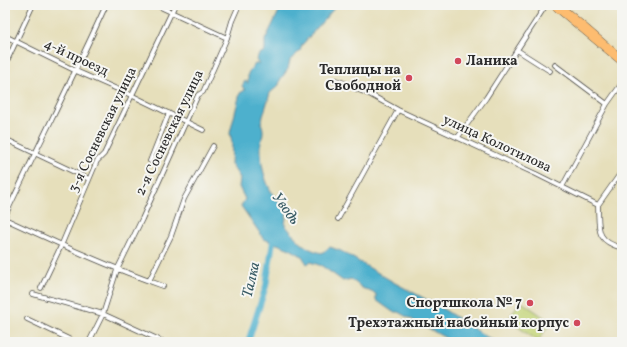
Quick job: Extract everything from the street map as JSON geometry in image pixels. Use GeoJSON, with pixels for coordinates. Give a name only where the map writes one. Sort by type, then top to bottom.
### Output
{"type":"FeatureCollection","features":[{"type":"Feature","properties":{"kind":"main road"},"geometry":{"type":"LineString","coordinates":[[552,5],[622,63]]}},
{"type":"Feature","properties":{"kind":"main road"},"geometry":{"type":"LineString","coordinates":[[560,5],[622,58]]}},
{"type":"Feature","properties":{"kind":"street"},"geometry":{"type":"LineString","coordinates":[[5,65],[33,5]]}},
{"type":"Feature","properties":{"kind":"street"},"geometry":{"type":"LineString","coordinates":[[106,5],[5,218],[62,246],[117,270],[163,286]]}},
{"type":"Feature","properties":{"kind":"street"},"geometry":{"type":"LineString","coordinates":[[156,5],[227,38]]}},
{"type":"Feature","properties":{"kind":"street","name":"3-я Сосневская улица"},"geometry":{"type":"LineString","coordinates":[[41,288],[62,246],[97,160],[104,154],[133,96],[175,5]]}},
{"type":"Feature","properties":{"kind":"street","name":"2-я Сосневская улица"},"geometry":{"type":"LineString","coordinates":[[89,342],[103,314],[117,270],[142,219],[198,95],[203,92],[227,38],[239,5]]}},
{"type":"Feature","properties":{"kind":"street"},"geometry":{"type":"LineString","coordinates":[[458,137],[486,98],[546,5]]}},
{"type":"Feature","properties":{"kind":"street","name":"4-й проезд"},"geometry":{"type":"LineString","coordinates":[[5,36],[203,130]]}},
{"type":"Feature","properties":{"kind":"street"},"geometry":{"type":"LineString","coordinates":[[517,50],[550,72]]}},
{"type":"Feature","properties":{"kind":"street"},"geometry":{"type":"LineString","coordinates":[[555,65],[607,104]]}},
{"type":"Feature","properties":{"kind":"street","name":"улица Колотилова"},"geometry":{"type":"LineString","coordinates":[[336,80],[351,85],[354,88],[371,95],[398,110],[458,137],[598,205]]}},
{"type":"Feature","properties":{"kind":"street"},"geometry":{"type":"LineString","coordinates":[[562,187],[607,104],[622,83]]}},
{"type":"Feature","properties":{"kind":"street"},"geometry":{"type":"LineString","coordinates":[[338,219],[398,110]]}},
{"type":"Feature","properties":{"kind":"street","name":"2-я Сосневская улица"},"geometry":{"type":"LineString","coordinates":[[150,161],[169,113]]}},
{"type":"Feature","properties":{"kind":"street"},"geometry":{"type":"LineString","coordinates":[[5,139],[89,179]]}},
{"type":"Feature","properties":{"kind":"street"},"geometry":{"type":"LineString","coordinates":[[149,281],[171,236],[184,199],[213,146]]}},
{"type":"Feature","properties":{"kind":"street"},"geometry":{"type":"LineString","coordinates":[[622,171],[598,205],[599,231],[602,238],[608,243],[622,248]]}},
{"type":"Feature","properties":{"kind":"street"},"geometry":{"type":"LineString","coordinates":[[34,294],[103,314],[164,342]]}},
{"type":"Feature","properties":{"kind":"street"},"geometry":{"type":"LineString","coordinates":[[27,319],[75,342]]}},
{"type":"Feature","properties":{"kind":"street"},"geometry":{"type":"LineString","coordinates":[[149,342],[151,337]]}},
{"type":"Feature","properties":{"kind":"green space"},"geometry":{"type":"Polygon","coordinates":[[[520,301],[551,322],[538,341],[508,320],[520,301]]]}},
{"type":"Feature","properties":{"kind":"water","name":"Уводь"},"geometry":{"type":"Polygon","coordinates":[[[282,5],[337,5],[302,45],[300,51],[290,60],[288,69],[280,80],[279,85],[270,93],[261,123],[263,131],[261,153],[266,180],[274,196],[287,209],[285,225],[301,243],[310,249],[322,253],[330,247],[341,251],[395,283],[437,305],[485,336],[498,342],[453,342],[398,312],[393,312],[376,300],[376,294],[362,288],[351,279],[343,281],[322,266],[310,262],[307,264],[302,256],[290,249],[264,239],[241,206],[245,199],[239,187],[240,178],[231,164],[232,143],[230,133],[240,93],[245,90],[242,86],[245,81],[248,83],[248,73],[255,64],[259,64],[256,60],[259,54],[265,51],[265,40],[282,5]]]}},
{"type":"Feature","properties":{"kind":"waterway","name":"Талка"},"geometry":{"type":"LineString","coordinates":[[248,342],[266,286],[274,235]]}},
{"type":"Feature","properties":{"kind":"place","name":"Ланика"},"geometry":{"type":"Point","coordinates":[458,61]}},
{"type":"Feature","properties":{"kind":"place","name":"Теплицы на Свободной"},"geometry":{"type":"Point","coordinates":[409,78]}},
{"type":"Feature","properties":{"kind":"place","name":"Спортшкола № 7"},"geometry":{"type":"Point","coordinates":[530,303]}},
{"type":"Feature","properties":{"kind":"place","name":"Трехэтажный набойный корпус"},"geometry":{"type":"Point","coordinates":[577,323]}}]}
